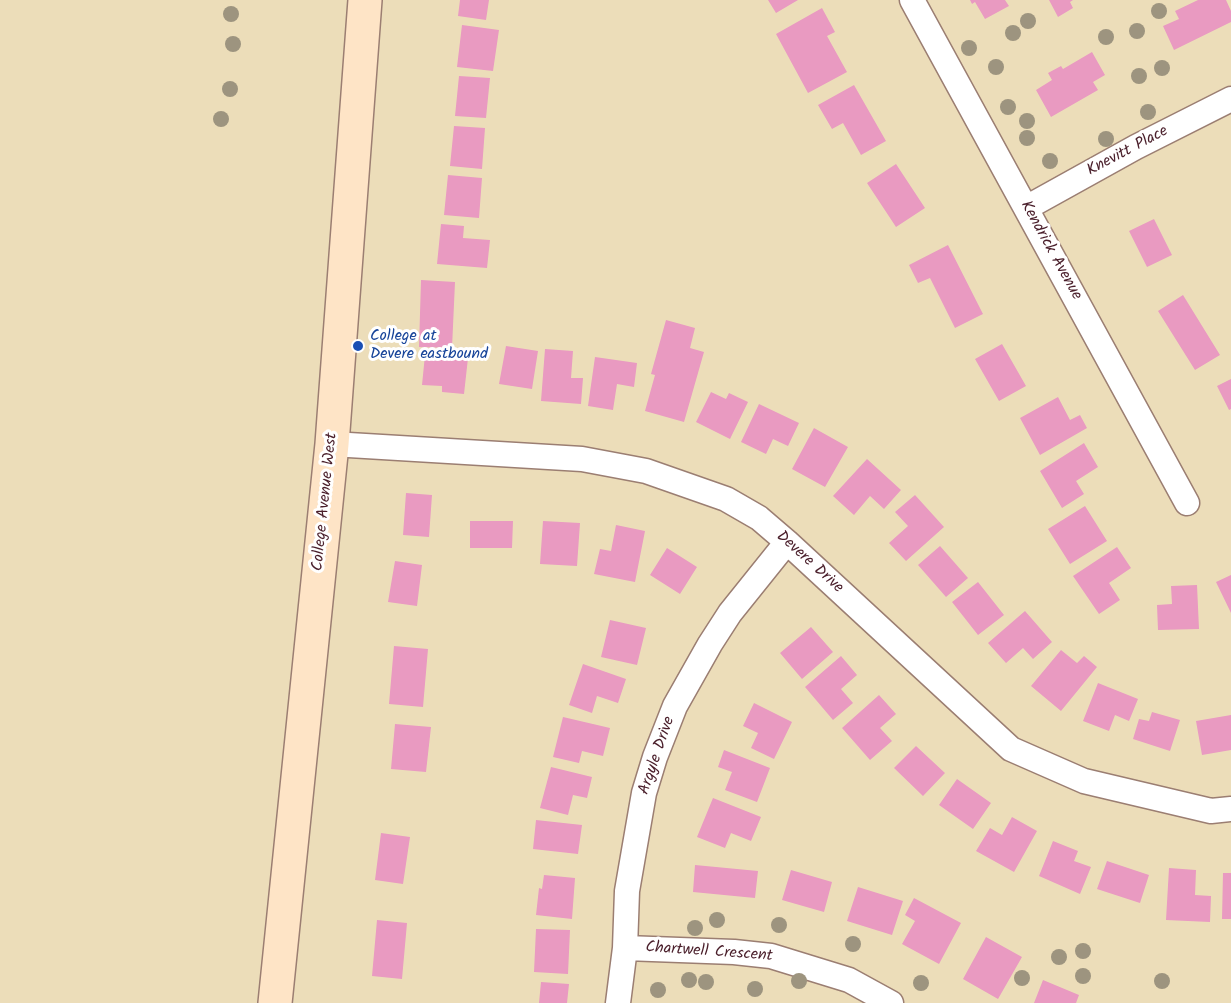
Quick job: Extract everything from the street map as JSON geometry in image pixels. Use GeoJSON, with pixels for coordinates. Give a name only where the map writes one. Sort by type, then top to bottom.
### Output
{"type":"FeatureCollection","features":[{"type":"Feature","properties":{"kind":"street","name":"College Avenue West"},"geometry":{"type":"LineString","coordinates":[[275,1003],[332,444],[365,0]]}},
{"type":"Feature","properties":{"kind":"street","name":"Kendrick Avenue"},"geometry":{"type":"LineString","coordinates":[[912,0],[1187,503]]}},
{"type":"Feature","properties":{"kind":"street","name":"Knevitt Place"},"geometry":{"type":"LineString","coordinates":[[1026,208],[1136,147],[1231,99]]}},
{"type":"Feature","properties":{"kind":"street","name":"Devere Drive"},"geometry":{"type":"LineString","coordinates":[[332,444],[582,459],[646,471],[726,499],[759,518],[787,542],[1011,749],[1084,781],[1211,811],[1231,809]]}},
{"type":"Feature","properties":{"kind":"street","name":"Argyle Drive"},"geometry":{"type":"LineString","coordinates":[[618,1003],[625,948],[627,891],[644,793],[655,757],[675,706],[710,644],[730,613],[787,542]]}},
{"type":"Feature","properties":{"kind":"street","name":"Chartwell Crescent"},"geometry":{"type":"LineString","coordinates":[[625,948],[734,952],[771,956],[849,980],[891,1003]]}},
{"type":"Feature","properties":{"kind":"building"},"geometry":{"type":"Polygon","coordinates":[[[460,0],[489,0],[486,20],[458,16],[460,0]]]}},
{"type":"Feature","properties":{"kind":"building"},"geometry":{"type":"Polygon","coordinates":[[[768,0],[798,0],[776,13],[768,0]]]}},
{"type":"Feature","properties":{"kind":"building"},"geometry":{"type":"Polygon","coordinates":[[[970,0],[1005,0],[1009,6],[985,19],[975,2],[972,4],[970,0]]]}},
{"type":"Feature","properties":{"kind":"building"},"geometry":{"type":"Polygon","coordinates":[[[1049,0],[1073,0],[1070,2],[1073,8],[1058,17],[1049,0]]]}},
{"type":"Feature","properties":{"kind":"building"},"geometry":{"type":"Polygon","coordinates":[[[1198,0],[1226,0],[1231,11],[1231,22],[1174,50],[1163,26],[1179,19],[1175,11],[1198,0]]]}},
{"type":"Feature","properties":{"kind":"building"},"geometry":{"type":"Polygon","coordinates":[[[822,8],[835,32],[827,36],[847,72],[808,93],[776,34],[822,8]]]}},
{"type":"Feature","properties":{"kind":"building"},"geometry":{"type":"Polygon","coordinates":[[[462,25],[499,30],[493,71],[457,67],[462,25]]]}},
{"type":"Feature","properties":{"kind":"building"},"geometry":{"type":"Polygon","coordinates":[[[1092,52],[1105,75],[1093,82],[1098,90],[1051,117],[1036,90],[1052,80],[1048,73],[1061,66],[1063,69],[1092,52]]]}},
{"type":"Feature","properties":{"kind":"building"},"geometry":{"type":"Polygon","coordinates":[[[459,76],[490,78],[486,118],[455,116],[459,76]]]}},
{"type":"Feature","properties":{"kind":"building"},"geometry":{"type":"Polygon","coordinates":[[[854,85],[886,141],[861,155],[843,123],[832,129],[818,105],[854,85]]]}},
{"type":"Feature","properties":{"kind":"building"},"geometry":{"type":"Polygon","coordinates":[[[454,126],[485,128],[482,169],[450,166],[454,126]]]}},
{"type":"Feature","properties":{"kind":"building"},"geometry":{"type":"Polygon","coordinates":[[[896,164],[925,208],[896,227],[867,183],[896,164]]]}},
{"type":"Feature","properties":{"kind":"building"},"geometry":{"type":"Polygon","coordinates":[[[448,175],[482,178],[479,218],[444,215],[448,175]]]}},
{"type":"Feature","properties":{"kind":"building"},"geometry":{"type":"Polygon","coordinates":[[[1154,219],[1172,255],[1147,267],[1129,231],[1154,219]]]}},
{"type":"Feature","properties":{"kind":"building"},"geometry":{"type":"Polygon","coordinates":[[[441,224],[464,226],[463,238],[490,240],[487,268],[437,264],[441,224]]]}},
{"type":"Feature","properties":{"kind":"building"},"geometry":{"type":"Polygon","coordinates":[[[948,245],[983,314],[955,328],[930,278],[918,283],[909,265],[948,245]]]}},
{"type":"Feature","properties":{"kind":"building"},"geometry":{"type":"Polygon","coordinates":[[[421,280],[455,282],[452,348],[419,347],[421,280]]]}},
{"type":"Feature","properties":{"kind":"building"},"geometry":{"type":"Polygon","coordinates":[[[1183,295],[1220,355],[1195,370],[1158,311],[1183,295]]]}},
{"type":"Feature","properties":{"kind":"building"},"geometry":{"type":"Polygon","coordinates":[[[666,320],[695,328],[690,348],[704,352],[684,422],[645,411],[655,375],[651,374],[666,320]]]}},
{"type":"Feature","properties":{"kind":"building"},"geometry":{"type":"Polygon","coordinates":[[[1002,344],[1026,386],[999,401],[975,359],[1002,344]]]}},
{"type":"Feature","properties":{"kind":"building"},"geometry":{"type":"Polygon","coordinates":[[[506,346],[538,351],[532,389],[499,384],[506,346]]]}},
{"type":"Feature","properties":{"kind":"building"},"geometry":{"type":"Polygon","coordinates":[[[545,349],[573,351],[571,378],[583,378],[581,404],[541,401],[545,349]]]}},
{"type":"Feature","properties":{"kind":"building"},"geometry":{"type":"Polygon","coordinates":[[[425,355],[468,358],[464,394],[442,392],[442,386],[422,385],[425,355]]]}},
{"type":"Feature","properties":{"kind":"building"},"geometry":{"type":"Polygon","coordinates":[[[595,357],[637,363],[634,387],[617,384],[613,410],[588,406],[595,357]]]}},
{"type":"Feature","properties":{"kind":"building"},"geometry":{"type":"Polygon","coordinates":[[[1231,379],[1231,409],[1229,410],[1217,386],[1231,379]]]}},
{"type":"Feature","properties":{"kind":"building"},"geometry":{"type":"Polygon","coordinates":[[[711,392],[726,399],[729,393],[748,402],[730,439],[696,422],[711,392]]]}},
{"type":"Feature","properties":{"kind":"building"},"geometry":{"type":"Polygon","coordinates":[[[1058,397],[1070,420],[1080,415],[1087,428],[1040,455],[1020,418],[1058,397]]]}},
{"type":"Feature","properties":{"kind":"building"},"geometry":{"type":"Polygon","coordinates":[[[759,404],[799,423],[788,446],[773,439],[766,454],[741,442],[759,404]]]}},
{"type":"Feature","properties":{"kind":"building"},"geometry":{"type":"Polygon","coordinates":[[[814,428],[848,447],[825,487],[792,469],[814,428]]]}},
{"type":"Feature","properties":{"kind":"building"},"geometry":{"type":"Polygon","coordinates":[[[1084,443],[1098,467],[1076,481],[1084,494],[1062,508],[1040,471],[1084,443]]]}},
{"type":"Feature","properties":{"kind":"building"},"geometry":{"type":"Polygon","coordinates":[[[867,459],[901,490],[884,509],[870,496],[854,515],[833,496],[867,459]]]}},
{"type":"Feature","properties":{"kind":"building"},"geometry":{"type":"Polygon","coordinates":[[[406,493],[432,495],[429,537],[403,535],[406,493]]]}},
{"type":"Feature","properties":{"kind":"building"},"geometry":{"type":"Polygon","coordinates":[[[915,495],[944,527],[906,561],[889,543],[908,526],[895,512],[915,495]]]}},
{"type":"Feature","properties":{"kind":"building"},"geometry":{"type":"Polygon","coordinates":[[[1085,506],[1107,541],[1070,564],[1048,529],[1085,506]]]}},
{"type":"Feature","properties":{"kind":"building"},"geometry":{"type":"Polygon","coordinates":[[[470,521],[513,521],[512,548],[470,548],[470,521]]]}},
{"type":"Feature","properties":{"kind":"building"},"geometry":{"type":"Polygon","coordinates":[[[543,521],[580,523],[577,566],[540,564],[543,521]]]}},
{"type":"Feature","properties":{"kind":"building"},"geometry":{"type":"Polygon","coordinates":[[[616,525],[645,531],[635,582],[594,574],[600,549],[611,551],[616,525]]]}},
{"type":"Feature","properties":{"kind":"building"},"geometry":{"type":"Polygon","coordinates":[[[940,546],[968,578],[946,597],[918,565],[940,546]]]}},
{"type":"Feature","properties":{"kind":"building"},"geometry":{"type":"Polygon","coordinates":[[[1117,547],[1131,568],[1109,583],[1120,600],[1099,614],[1073,576],[1117,547]]]}},
{"type":"Feature","properties":{"kind":"building"},"geometry":{"type":"Polygon","coordinates":[[[667,548],[697,567],[680,594],[650,575],[667,548]]]}},
{"type":"Feature","properties":{"kind":"building"},"geometry":{"type":"Polygon","coordinates":[[[395,561],[422,565],[417,606],[388,602],[395,561]]]}},
{"type":"Feature","properties":{"kind":"building"},"geometry":{"type":"Polygon","coordinates":[[[1231,575],[1231,613],[1216,582],[1231,575]]]}},
{"type":"Feature","properties":{"kind":"building"},"geometry":{"type":"Polygon","coordinates":[[[978,582],[1004,615],[978,635],[952,602],[978,582]]]}},
{"type":"Feature","properties":{"kind":"building"},"geometry":{"type":"Polygon","coordinates":[[[1197,585],[1199,629],[1158,630],[1157,605],[1172,604],[1171,586],[1197,585]]]}},
{"type":"Feature","properties":{"kind":"building"},"geometry":{"type":"Polygon","coordinates":[[[1025,611],[1052,642],[1033,659],[1023,648],[1006,663],[988,643],[1025,611]]]}},
{"type":"Feature","properties":{"kind":"building"},"geometry":{"type":"Polygon","coordinates":[[[610,620],[646,628],[637,665],[601,657],[610,620]]]}},
{"type":"Feature","properties":{"kind":"building"},"geometry":{"type":"Polygon","coordinates":[[[811,627],[833,652],[802,679],[780,653],[811,627]]]}},
{"type":"Feature","properties":{"kind":"building"},"geometry":{"type":"Polygon","coordinates":[[[394,646],[428,649],[423,707],[389,704],[394,646]]]}},
{"type":"Feature","properties":{"kind":"building"},"geometry":{"type":"Polygon","coordinates":[[[1061,650],[1077,663],[1084,656],[1097,667],[1061,711],[1031,686],[1061,650]]]}},
{"type":"Feature","properties":{"kind":"building"},"geometry":{"type":"Polygon","coordinates":[[[841,656],[857,675],[841,689],[853,703],[833,720],[805,687],[841,656]]]}},
{"type":"Feature","properties":{"kind":"building"},"geometry":{"type":"Polygon","coordinates":[[[583,664],[626,679],[618,703],[597,696],[592,713],[569,705],[583,664]]]}},
{"type":"Feature","properties":{"kind":"building"},"geometry":{"type":"Polygon","coordinates":[[[1098,683],[1138,699],[1129,721],[1115,715],[1109,731],[1083,721],[1098,683]]]}},
{"type":"Feature","properties":{"kind":"building"},"geometry":{"type":"Polygon","coordinates":[[[879,695],[896,714],[880,728],[892,741],[870,760],[842,728],[879,695]]]}},
{"type":"Feature","properties":{"kind":"building"},"geometry":{"type":"Polygon","coordinates":[[[754,703],[792,722],[774,759],[751,748],[758,733],[743,726],[754,703]]]}},
{"type":"Feature","properties":{"kind":"building"},"geometry":{"type":"Polygon","coordinates":[[[1152,712],[1180,720],[1170,751],[1133,739],[1139,719],[1149,721],[1152,712]]]}},
{"type":"Feature","properties":{"kind":"building"},"geometry":{"type":"Polygon","coordinates":[[[1231,715],[1231,750],[1202,755],[1196,721],[1231,715]]]}},
{"type":"Feature","properties":{"kind":"building"},"geometry":{"type":"Polygon","coordinates":[[[563,717],[610,728],[603,756],[582,751],[579,763],[553,757],[563,717]]]}},
{"type":"Feature","properties":{"kind":"building"},"geometry":{"type":"Polygon","coordinates":[[[395,724],[431,727],[426,772],[391,769],[395,724]]]}},
{"type":"Feature","properties":{"kind":"building"},"geometry":{"type":"Polygon","coordinates":[[[916,746],[945,773],[923,796],[894,768],[916,746]]]}},
{"type":"Feature","properties":{"kind":"building"},"geometry":{"type":"Polygon","coordinates":[[[724,750],[770,768],[757,802],[725,790],[732,772],[718,767],[724,750]]]}},
{"type":"Feature","properties":{"kind":"building"},"geometry":{"type":"Polygon","coordinates":[[[551,767],[592,777],[587,798],[573,795],[568,815],[540,808],[551,767]]]}},
{"type":"Feature","properties":{"kind":"building"},"geometry":{"type":"Polygon","coordinates":[[[957,779],[991,803],[973,829],[939,805],[957,779]]]}},
{"type":"Feature","properties":{"kind":"building"},"geometry":{"type":"Polygon","coordinates":[[[713,798],[761,817],[751,841],[731,833],[725,848],[697,837],[713,798]]]}},
{"type":"Feature","properties":{"kind":"building"},"geometry":{"type":"Polygon","coordinates":[[[1012,817],[1037,831],[1014,872],[976,851],[990,828],[1002,835],[1012,817]]]}},
{"type":"Feature","properties":{"kind":"building"},"geometry":{"type":"Polygon","coordinates":[[[536,820],[582,825],[578,854],[533,849],[536,820]]]}},
{"type":"Feature","properties":{"kind":"building"},"geometry":{"type":"Polygon","coordinates":[[[381,833],[410,837],[403,884],[375,880],[381,833]]]}},
{"type":"Feature","properties":{"kind":"building"},"geometry":{"type":"Polygon","coordinates":[[[1053,841],[1078,851],[1074,861],[1091,867],[1080,894],[1039,876],[1053,841]]]}},
{"type":"Feature","properties":{"kind":"building"},"geometry":{"type":"Polygon","coordinates":[[[1107,861],[1149,875],[1140,903],[1097,889],[1107,861]]]}},
{"type":"Feature","properties":{"kind":"building"},"geometry":{"type":"Polygon","coordinates":[[[695,865],[758,871],[755,898],[693,892],[695,865]]]}},
{"type":"Feature","properties":{"kind":"building"},"geometry":{"type":"Polygon","coordinates":[[[1169,868],[1196,870],[1195,895],[1211,896],[1210,922],[1166,920],[1169,868]]]}},
{"type":"Feature","properties":{"kind":"building"},"geometry":{"type":"Polygon","coordinates":[[[791,870],[832,882],[824,912],[782,900],[791,870]]]}},
{"type":"Feature","properties":{"kind":"building"},"geometry":{"type":"Polygon","coordinates":[[[1223,873],[1231,873],[1231,919],[1222,919],[1223,873]]]}},
{"type":"Feature","properties":{"kind":"building"},"geometry":{"type":"Polygon","coordinates":[[[544,875],[575,878],[572,919],[536,915],[539,888],[542,889],[544,875]]]}},
{"type":"Feature","properties":{"kind":"building"},"geometry":{"type":"Polygon","coordinates":[[[858,887],[903,901],[892,935],[847,921],[858,887]]]}},
{"type":"Feature","properties":{"kind":"building"},"geometry":{"type":"Polygon","coordinates":[[[914,898],[961,923],[939,964],[902,944],[915,921],[905,915],[914,898]]]}},
{"type":"Feature","properties":{"kind":"building"},"geometry":{"type":"Polygon","coordinates":[[[377,920],[407,923],[402,979],[372,976],[377,920]]]}},
{"type":"Feature","properties":{"kind":"building"},"geometry":{"type":"Polygon","coordinates":[[[536,929],[570,930],[568,974],[534,972],[536,929]]]}},
{"type":"Feature","properties":{"kind":"building"},"geometry":{"type":"Polygon","coordinates":[[[986,937],[1022,957],[998,999],[963,979],[986,937]]]}},
{"type":"Feature","properties":{"kind":"building"},"geometry":{"type":"Polygon","coordinates":[[[1043,980],[1079,995],[1076,1003],[1034,1003],[1043,980]]]}},
{"type":"Feature","properties":{"kind":"building"},"geometry":{"type":"Polygon","coordinates":[[[541,982],[569,984],[567,1003],[539,1003],[541,982]]]}},
{"type":"Feature","properties":{"kind":"place","name":"College at Devere eastbound"},"geometry":{"type":"Point","coordinates":[358,346]}}]}
